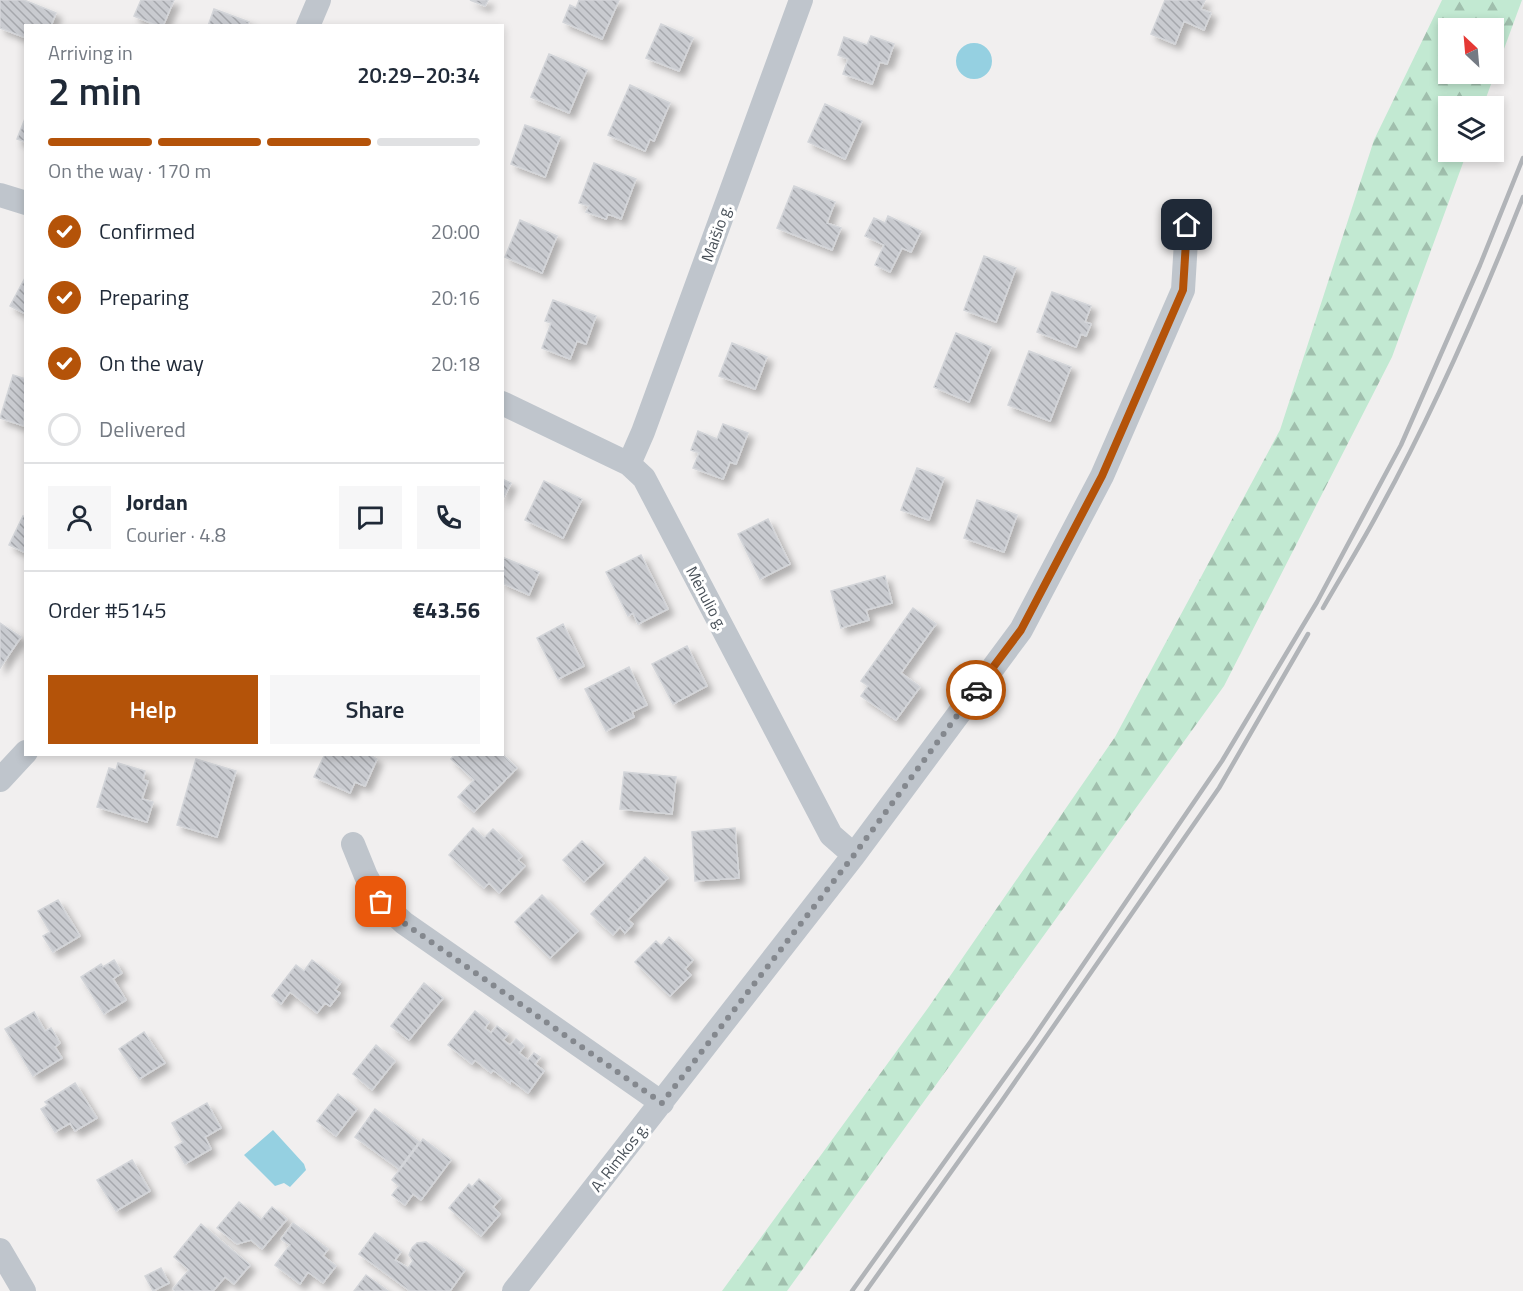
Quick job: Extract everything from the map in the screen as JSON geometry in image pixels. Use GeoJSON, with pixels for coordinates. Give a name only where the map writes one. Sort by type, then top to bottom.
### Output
{"type":"FeatureCollection","features":[{"type":"Feature","properties":{"kind":"street"},"geometry":{"type":"LineString","coordinates":[[309,24],[319,0]]}},
{"type":"Feature","properties":{"kind":"street","name":"Maišio g."},"geometry":{"type":"LineString","coordinates":[[629,464],[643,432],[801,0]]}},
{"type":"Feature","properties":{"kind":"street"},"geometry":{"type":"LineString","coordinates":[[0,195],[24,202]]}},
{"type":"Feature","properties":{"kind":"street","name":"A. Rimkos g."},"geometry":{"type":"LineString","coordinates":[[514,1291],[854,855],[1021,630],[1102,476],[1183,290],[1187,225]]}},
{"type":"Feature","properties":{"kind":"street","name":"Mėnulio g."},"geometry":{"type":"LineString","coordinates":[[504,403],[629,464],[644,478],[831,836],[854,855]]}},
{"type":"Feature","properties":{"kind":"street"},"geometry":{"type":"LineString","coordinates":[[0,780],[24,754]]}},
{"type":"Feature","properties":{"kind":"street"},"geometry":{"type":"LineString","coordinates":[[353,844],[366,876],[381,902],[404,923],[662,1103]]}},
{"type":"Feature","properties":{"kind":"street"},"geometry":{"type":"LineString","coordinates":[[0,1250],[24,1291]]}},
{"type":"Feature","properties":{"kind":"green space"},"geometry":{"type":"Polygon","coordinates":[[[1442,0],[1522,0],[1504,49],[1504,18],[1438,18],[1438,84],[1491,84],[1487,96],[1438,96],[1438,162],[1463,162],[1392,357],[1224,686],[787,1291],[722,1291],[928,1008],[1115,737],[1280,430],[1374,140],[1442,0]]]}},
{"type":"Feature","properties":{"kind":"water"},"geometry":{"type":"Polygon","coordinates":[[[974,43],[987,48],[992,61],[987,74],[974,79],[961,74],[956,61],[961,48],[974,43]]]}},
{"type":"Feature","properties":{"kind":"water"},"geometry":{"type":"Polygon","coordinates":[[[273,1130],[304,1164],[306,1170],[290,1187],[284,1183],[275,1186],[244,1155],[273,1130]]]}},
{"type":"Feature","properties":{"kind":"building"},"geometry":{"type":"Polygon","coordinates":[[[0,0],[24,0],[56,13],[52,24],[24,24],[24,37],[0,28],[0,0]]]}},
{"type":"Feature","properties":{"kind":"building"},"geometry":{"type":"Polygon","coordinates":[[[141,0],[174,0],[164,24],[153,24],[134,16],[141,0]]]}},
{"type":"Feature","properties":{"kind":"building"},"geometry":{"type":"Polygon","coordinates":[[[470,0],[488,0],[485,6],[470,0]]]}},
{"type":"Feature","properties":{"kind":"building"},"geometry":{"type":"Polygon","coordinates":[[[579,0],[619,0],[602,39],[563,22],[570,5],[576,8],[579,0]]]}},
{"type":"Feature","properties":{"kind":"building"},"geometry":{"type":"Polygon","coordinates":[[[1165,0],[1205,0],[1201,9],[1211,13],[1204,30],[1184,21],[1175,44],[1151,34],[1165,0]]]}},
{"type":"Feature","properties":{"kind":"building"},"geometry":{"type":"Polygon","coordinates":[[[214,9],[249,22],[248,24],[209,24],[214,9]]]}},
{"type":"Feature","properties":{"kind":"building"},"geometry":{"type":"Polygon","coordinates":[[[661,24],[693,38],[679,71],[646,58],[661,24]]]}},
{"type":"Feature","properties":{"kind":"building"},"geometry":{"type":"Polygon","coordinates":[[[871,36],[894,44],[887,64],[880,62],[872,84],[843,74],[848,59],[838,55],[844,37],[867,45],[871,36]]]}},
{"type":"Feature","properties":{"kind":"building"},"geometry":{"type":"Polygon","coordinates":[[[549,54],[587,70],[569,113],[531,97],[549,54]]]}},
{"type":"Feature","properties":{"kind":"building"},"geometry":{"type":"Polygon","coordinates":[[[630,85],[670,103],[654,141],[650,139],[645,151],[608,135],[630,85]]]}},
{"type":"Feature","properties":{"kind":"building"},"geometry":{"type":"Polygon","coordinates":[[[825,104],[862,121],[845,159],[808,142],[825,104]]]}},
{"type":"Feature","properties":{"kind":"building"},"geometry":{"type":"Polygon","coordinates":[[[24,121],[24,141],[17,139],[24,121]]]}},
{"type":"Feature","properties":{"kind":"building"},"geometry":{"type":"Polygon","coordinates":[[[525,125],[560,137],[545,177],[511,164],[525,125]]]}},
{"type":"Feature","properties":{"kind":"building"},"geometry":{"type":"Polygon","coordinates":[[[594,163],[636,179],[621,219],[608,214],[606,219],[586,212],[589,206],[579,203],[594,163]]]}},
{"type":"Feature","properties":{"kind":"building"},"geometry":{"type":"Polygon","coordinates":[[[794,186],[835,202],[827,223],[841,228],[832,250],[777,228],[794,186]]]}},
{"type":"Feature","properties":{"kind":"building"},"geometry":{"type":"Polygon","coordinates":[[[888,216],[921,231],[911,252],[902,248],[890,272],[875,265],[884,245],[865,236],[874,218],[885,223],[888,216]]]}},
{"type":"Feature","properties":{"kind":"building"},"geometry":{"type":"Polygon","coordinates":[[[520,220],[557,236],[542,273],[505,257],[520,220]]]}},
{"type":"Feature","properties":{"kind":"building"},"geometry":{"type":"Polygon","coordinates":[[[984,256],[1016,268],[996,322],[964,310],[984,256]]]}},
{"type":"Feature","properties":{"kind":"building"},"geometry":{"type":"Polygon","coordinates":[[[24,280],[24,313],[10,306],[24,280]]]}},
{"type":"Feature","properties":{"kind":"building"},"geometry":{"type":"Polygon","coordinates":[[[1052,292],[1091,306],[1085,322],[1091,324],[1086,336],[1081,334],[1076,347],[1037,332],[1052,292]]]}},
{"type":"Feature","properties":{"kind":"building"},"geometry":{"type":"Polygon","coordinates":[[[553,300],[596,316],[586,344],[577,341],[570,359],[542,348],[551,323],[545,321],[553,300]]]}},
{"type":"Feature","properties":{"kind":"building"},"geometry":{"type":"Polygon","coordinates":[[[956,333],[991,347],[969,402],[934,387],[956,333]]]}},
{"type":"Feature","properties":{"kind":"building"},"geometry":{"type":"Polygon","coordinates":[[[732,343],[767,357],[755,389],[719,376],[732,343]]]}},
{"type":"Feature","properties":{"kind":"building"},"geometry":{"type":"Polygon","coordinates":[[[1029,351],[1071,367],[1050,421],[1008,405],[1029,351]]]}},
{"type":"Feature","properties":{"kind":"building"},"geometry":{"type":"Polygon","coordinates":[[[13,375],[24,378],[24,426],[0,418],[13,375]]]}},
{"type":"Feature","properties":{"kind":"building"},"geometry":{"type":"Polygon","coordinates":[[[723,424],[748,433],[736,464],[730,462],[723,479],[693,468],[699,453],[691,450],[698,431],[717,439],[723,424]]]}},
{"type":"Feature","properties":{"kind":"building"},"geometry":{"type":"Polygon","coordinates":[[[917,468],[944,478],[929,520],[901,510],[917,468]]]}},
{"type":"Feature","properties":{"kind":"building"},"geometry":{"type":"Polygon","coordinates":[[[504,480],[511,483],[504,497],[504,480]]]}},
{"type":"Feature","properties":{"kind":"building"},"geometry":{"type":"Polygon","coordinates":[[[544,481],[582,499],[563,538],[525,520],[544,481]]]}},
{"type":"Feature","properties":{"kind":"building"},"geometry":{"type":"Polygon","coordinates":[[[977,500],[1017,515],[1004,552],[964,538],[977,500]]]}},
{"type":"Feature","properties":{"kind":"building"},"geometry":{"type":"Polygon","coordinates":[[[23,516],[24,516],[24,552],[9,545],[23,516]]]}},
{"type":"Feature","properties":{"kind":"building"},"geometry":{"type":"Polygon","coordinates":[[[768,519],[790,564],[760,579],[738,534],[768,519]]]}},
{"type":"Feature","properties":{"kind":"building"},"geometry":{"type":"Polygon","coordinates":[[[641,555],[668,609],[638,624],[633,613],[628,616],[606,572],[641,555]]]}},
{"type":"Feature","properties":{"kind":"building"},"geometry":{"type":"Polygon","coordinates":[[[504,558],[539,572],[529,595],[504,584],[504,558]]]}},
{"type":"Feature","properties":{"kind":"building"},"geometry":{"type":"Polygon","coordinates":[[[885,576],[892,603],[866,610],[869,620],[841,628],[831,591],[885,576]]]}},
{"type":"Feature","properties":{"kind":"building"},"geometry":{"type":"Polygon","coordinates":[[[913,608],[936,624],[901,673],[920,687],[896,720],[861,696],[868,686],[861,681],[913,608]]]}},
{"type":"Feature","properties":{"kind":"building"},"geometry":{"type":"Polygon","coordinates":[[[0,623],[21,637],[0,668],[0,623]]]}},
{"type":"Feature","properties":{"kind":"building"},"geometry":{"type":"Polygon","coordinates":[[[563,624],[584,666],[558,679],[537,638],[563,624]]]}},
{"type":"Feature","properties":{"kind":"building"},"geometry":{"type":"Polygon","coordinates":[[[687,646],[707,686],[673,704],[652,664],[687,646]]]}},
{"type":"Feature","properties":{"kind":"building"},"geometry":{"type":"Polygon","coordinates":[[[629,667],[647,705],[632,712],[634,717],[606,731],[585,689],[629,667]]]}},
{"type":"Feature","properties":{"kind":"building"},"geometry":{"type":"Polygon","coordinates":[[[324,756],[372,756],[377,759],[365,786],[355,782],[350,793],[314,777],[324,756]]]}},
{"type":"Feature","properties":{"kind":"building"},"geometry":{"type":"Polygon","coordinates":[[[453,756],[504,756],[517,768],[474,812],[458,797],[474,780],[451,759],[453,756]]]}},
{"type":"Feature","properties":{"kind":"building"},"geometry":{"type":"Polygon","coordinates":[[[196,759],[236,771],[217,837],[177,825],[196,759]]]}},
{"type":"Feature","properties":{"kind":"building"},"geometry":{"type":"Polygon","coordinates":[[[118,763],[145,771],[143,780],[148,781],[142,799],[153,802],[147,822],[97,807],[109,768],[116,770],[118,763]]]}},
{"type":"Feature","properties":{"kind":"building"},"geometry":{"type":"Polygon","coordinates":[[[624,772],[676,777],[672,814],[620,809],[624,772]]]}},
{"type":"Feature","properties":{"kind":"building"},"geometry":{"type":"Polygon","coordinates":[[[473,828],[484,838],[493,829],[522,856],[518,860],[525,866],[499,893],[489,883],[484,888],[449,855],[473,828]]]}},
{"type":"Feature","properties":{"kind":"building"},"geometry":{"type":"Polygon","coordinates":[[[735,828],[739,878],[695,881],[692,832],[735,828]]]}},
{"type":"Feature","properties":{"kind":"building"},"geometry":{"type":"Polygon","coordinates":[[[582,841],[604,863],[584,882],[563,860],[582,841]]]}},
{"type":"Feature","properties":{"kind":"building"},"geometry":{"type":"Polygon","coordinates":[[[645,857],[668,878],[628,920],[633,924],[625,933],[620,927],[613,935],[591,914],[645,857]]]}},
{"type":"Feature","properties":{"kind":"building"},"geometry":{"type":"Polygon","coordinates":[[[542,895],[578,931],[550,958],[515,922],[542,895]]]}},
{"type":"Feature","properties":{"kind":"building"},"geometry":{"type":"Polygon","coordinates":[[[58,900],[80,936],[53,952],[43,936],[50,932],[38,911],[58,900]]]}},
{"type":"Feature","properties":{"kind":"building"},"geometry":{"type":"Polygon","coordinates":[[[669,937],[693,960],[685,969],[691,975],[670,996],[635,962],[656,941],[661,946],[669,937]]]}},
{"type":"Feature","properties":{"kind":"building"},"geometry":{"type":"Polygon","coordinates":[[[114,960],[122,973],[113,979],[126,1000],[104,1014],[81,977],[101,964],[103,967],[114,960]]]}},
{"type":"Feature","properties":{"kind":"building"},"geometry":{"type":"Polygon","coordinates":[[[312,960],[341,982],[335,990],[340,993],[330,1006],[325,1003],[317,1013],[290,992],[281,1004],[272,996],[296,965],[304,971],[312,960]]]}},
{"type":"Feature","properties":{"kind":"building"},"geometry":{"type":"Polygon","coordinates":[[[424,983],[443,998],[409,1040],[391,1026],[424,983]]]}},
{"type":"Feature","properties":{"kind":"building"},"geometry":{"type":"Polygon","coordinates":[[[475,1011],[489,1022],[485,1028],[491,1033],[497,1026],[508,1034],[503,1040],[510,1045],[516,1039],[524,1046],[519,1053],[528,1060],[534,1053],[540,1057],[535,1064],[544,1071],[528,1093],[493,1070],[491,1073],[475,1060],[472,1064],[448,1045],[475,1011]]]}},
{"type":"Feature","properties":{"kind":"building"},"geometry":{"type":"Polygon","coordinates":[[[34,1012],[45,1031],[51,1028],[60,1043],[55,1047],[62,1058],[33,1076],[5,1029],[34,1012]]]}},
{"type":"Feature","properties":{"kind":"building"},"geometry":{"type":"Polygon","coordinates":[[[144,1032],[165,1063],[139,1079],[119,1049],[144,1032]]]}},
{"type":"Feature","properties":{"kind":"building"},"geometry":{"type":"Polygon","coordinates":[[[376,1045],[395,1061],[372,1090],[353,1074],[376,1045]]]}},
{"type":"Feature","properties":{"kind":"building"},"geometry":{"type":"Polygon","coordinates":[[[75,1083],[97,1118],[75,1131],[70,1123],[55,1132],[41,1109],[48,1105],[45,1102],[75,1083]]]}},
{"type":"Feature","properties":{"kind":"building"},"geometry":{"type":"Polygon","coordinates":[[[338,1094],[357,1109],[336,1136],[317,1121],[338,1094]]]}},
{"type":"Feature","properties":{"kind":"building"},"geometry":{"type":"Polygon","coordinates":[[[207,1103],[221,1128],[205,1137],[211,1149],[185,1164],[175,1147],[183,1142],[172,1123],[207,1103]]]}},
{"type":"Feature","properties":{"kind":"building"},"geometry":{"type":"Polygon","coordinates":[[[375,1109],[419,1142],[399,1169],[355,1137],[375,1109]]]}},
{"type":"Feature","properties":{"kind":"building"},"geometry":{"type":"Polygon","coordinates":[[[423,1139],[451,1160],[421,1200],[413,1194],[405,1205],[392,1195],[399,1186],[392,1180],[423,1139]]]}},
{"type":"Feature","properties":{"kind":"building"},"geometry":{"type":"Polygon","coordinates":[[[132,1160],[150,1191],[116,1211],[97,1180],[132,1160]]]}},
{"type":"Feature","properties":{"kind":"building"},"geometry":{"type":"Polygon","coordinates":[[[479,1179],[501,1198],[493,1207],[500,1214],[481,1236],[449,1208],[469,1184],[472,1187],[479,1179]]]}},
{"type":"Feature","properties":{"kind":"building"},"geometry":{"type":"Polygon","coordinates":[[[239,1202],[261,1220],[272,1207],[287,1219],[262,1249],[251,1240],[237,1244],[217,1228],[239,1202]]]}},
{"type":"Feature","properties":{"kind":"building"},"geometry":{"type":"Polygon","coordinates":[[[293,1223],[328,1249],[323,1256],[336,1266],[323,1283],[308,1272],[300,1284],[275,1265],[290,1245],[281,1239],[293,1223]]]}},
{"type":"Feature","properties":{"kind":"building"},"geometry":{"type":"Polygon","coordinates":[[[201,1224],[250,1265],[234,1284],[225,1277],[213,1291],[175,1291],[173,1289],[189,1270],[174,1257],[201,1224]]]}},
{"type":"Feature","properties":{"kind":"building"},"geometry":{"type":"Polygon","coordinates":[[[375,1233],[401,1252],[395,1260],[408,1268],[413,1261],[409,1255],[412,1248],[417,1243],[426,1242],[465,1270],[450,1291],[410,1291],[359,1254],[375,1233]]]}},
{"type":"Feature","properties":{"kind":"building"},"geometry":{"type":"Polygon","coordinates":[[[161,1268],[169,1283],[153,1291],[145,1276],[161,1268]]]}},
{"type":"Feature","properties":{"kind":"building"},"geometry":{"type":"Polygon","coordinates":[[[366,1275],[388,1291],[354,1291],[366,1275]]]}},
{"type":"Feature","properties":{"kind":"railway"},"geometry":{"type":"LineString","coordinates":[[852,1291],[1031,1041],[1222,761],[1317,602],[1401,445],[1480,265],[1523,158]]}},
{"type":"Feature","properties":{"kind":"railway"},"geometry":{"type":"LineString","coordinates":[[1323,608],[1373,522],[1420,433],[1474,316],[1523,197]]}},
{"type":"Feature","properties":{"kind":"railway"},"geometry":{"type":"LineString","coordinates":[[866,1291],[1001,1102],[1219,788],[1308,634]]}},
{"type":"Feature","properties":{"kind":"way so far"},"geometry":{"type":"LineString","coordinates":[[381,902],[404,923],[662,1103],[854,855],[976,690]]}},
{"type":"Feature","properties":{"kind":"route"},"geometry":{"type":"LineString","coordinates":[[976,690],[1021,630],[1102,476],[1183,290],[1187,225]]}}]}
